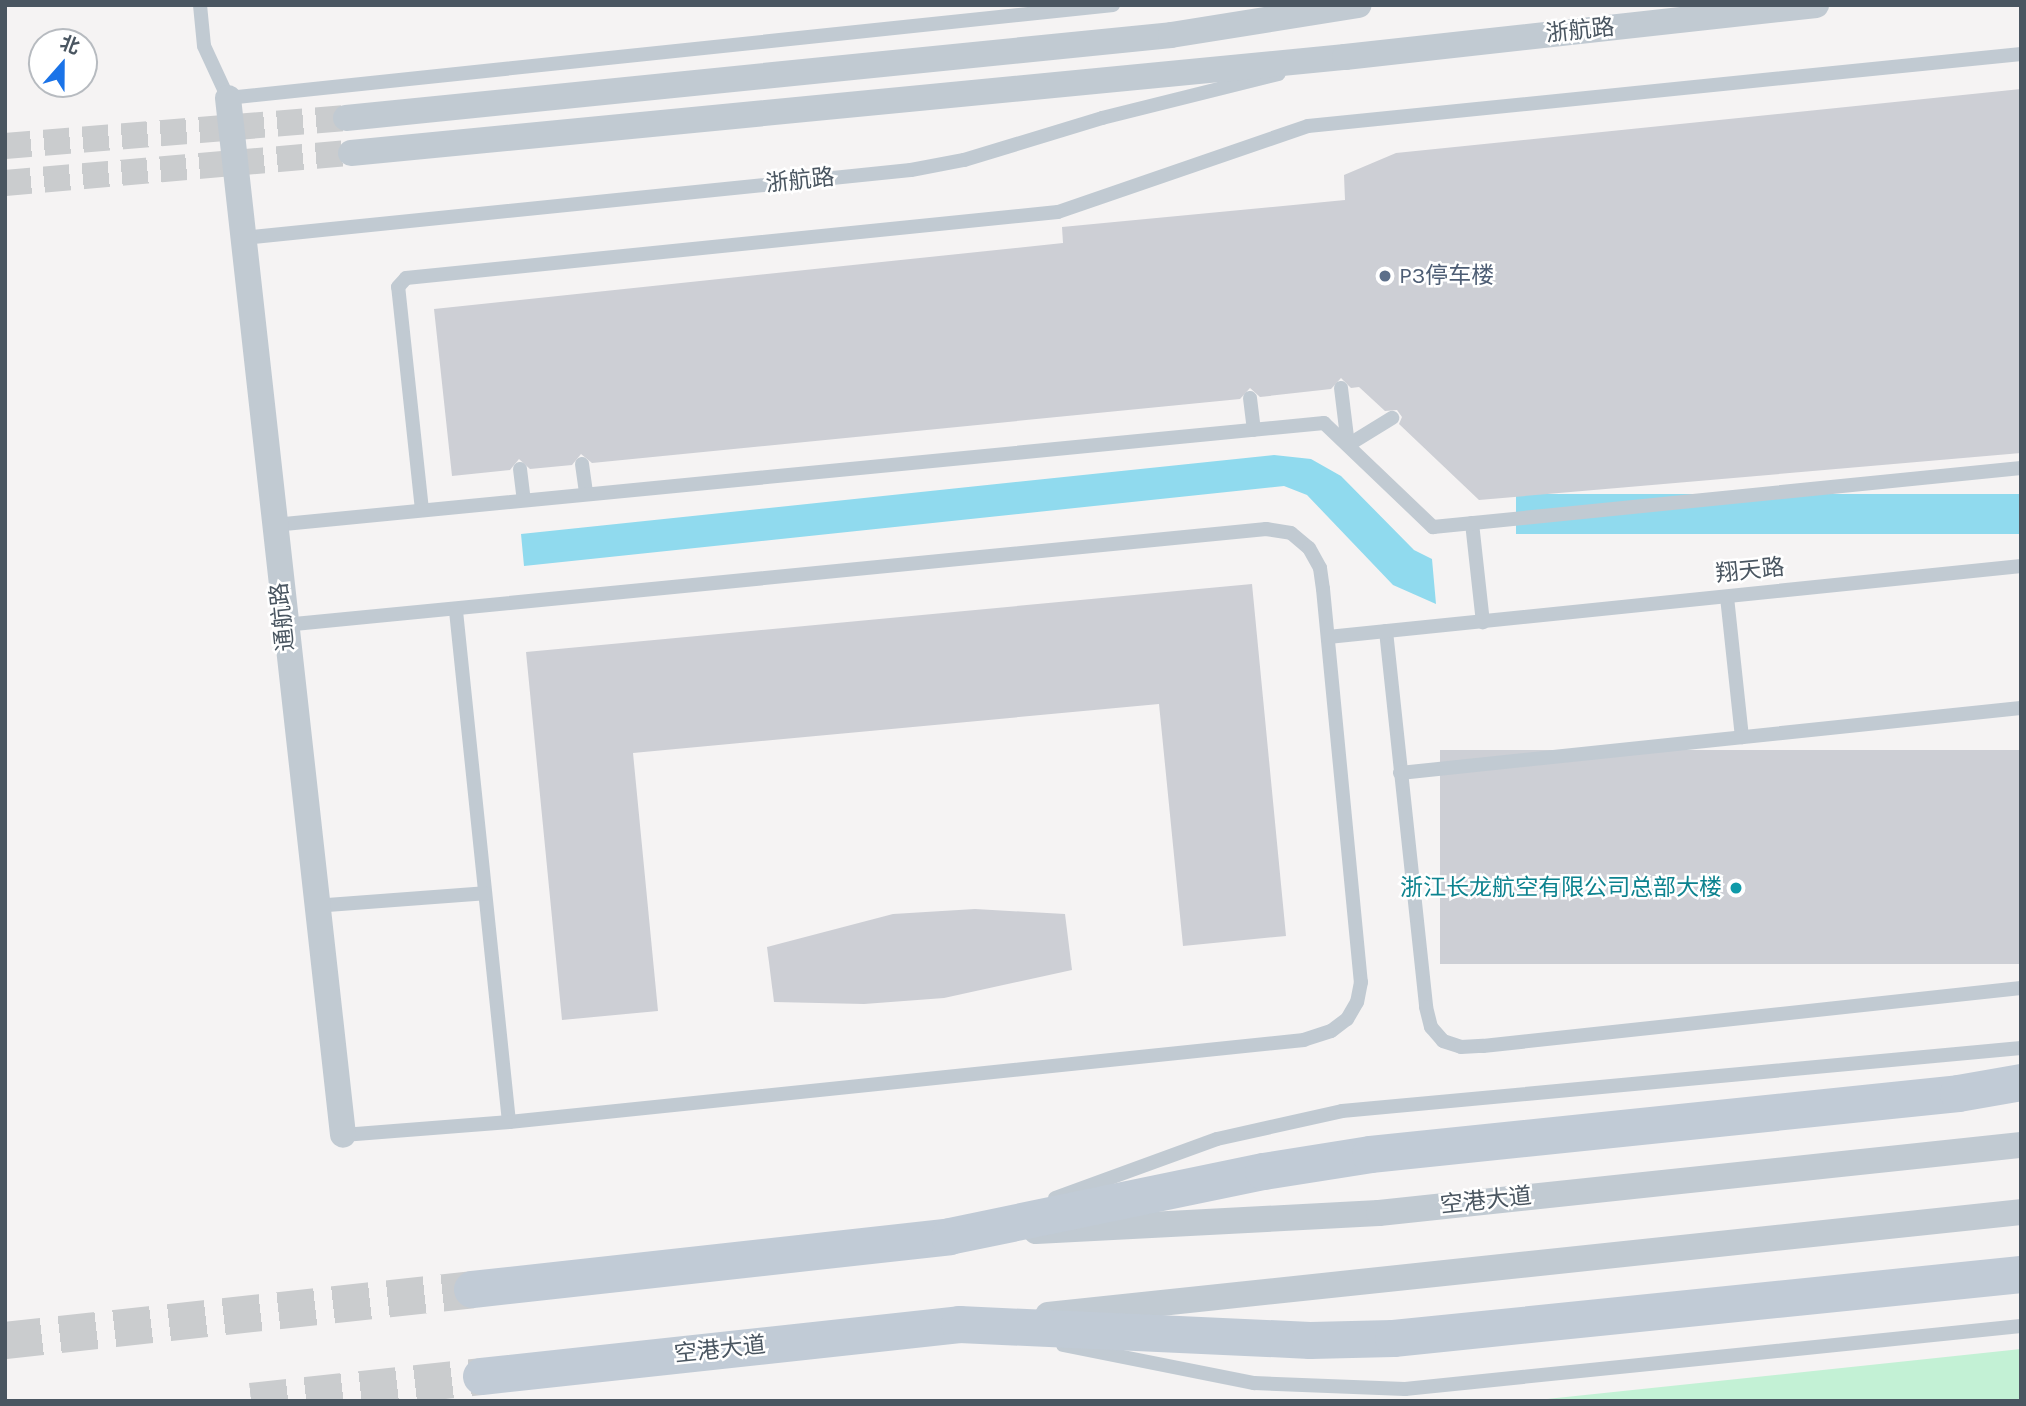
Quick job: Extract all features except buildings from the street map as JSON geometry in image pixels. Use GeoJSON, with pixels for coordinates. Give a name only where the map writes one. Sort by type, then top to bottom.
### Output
{"type":"FeatureCollection","features":[{"type":"Feature","properties":{"kind":"main road","name":"空港大道"},"geometry":{"type":"LineString","coordinates":[[472,1289],[949,1236],[1263,1171],[1370,1154],[1958,1093],[2021,1082]]}},
{"type":"Feature","properties":{"kind":"main road","name":"空港大道"},"geometry":{"type":"LineString","coordinates":[[481,1376],[959,1324],[1310,1339],[1393,1338],[2021,1274]]}},
{"type":"Feature","properties":{"kind":"street"},"geometry":{"type":"LineString","coordinates":[[346,118],[1171,35],[1359,5]]}},
{"type":"Feature","properties":{"kind":"street","name":"浙航路"},"geometry":{"type":"LineString","coordinates":[[351,153],[1345,57],[1816,5]]}},
{"type":"Feature","properties":{"kind":"street","name":"通航路"},"geometry":{"type":"LineString","coordinates":[[228,98],[314,906],[343,1135]]}},
{"type":"Feature","properties":{"kind":"street","name":"空港大道"},"geometry":{"type":"LineString","coordinates":[[949,1236],[1378,1213],[2021,1145]]}},
{"type":"Feature","properties":{"kind":"street","name":"空港大道"},"geometry":{"type":"LineString","coordinates":[[959,1324],[2021,1212]]}},
{"type":"Feature","properties":{"kind":"lane"},"geometry":{"type":"LineString","coordinates":[[200,5],[204,46],[228,98],[1114,5]]}},
{"type":"Feature","properties":{"kind":"lane"},"geometry":{"type":"LineString","coordinates":[[422,510],[398,286],[406,278],[1058,212],[1308,126],[2021,54]]}},
{"type":"Feature","properties":{"kind":"lane","name":"浙航路"},"geometry":{"type":"LineString","coordinates":[[243,237],[911,170],[964,160],[1102,118],[1345,57]]}},
{"type":"Feature","properties":{"kind":"lane"},"geometry":{"type":"LineString","coordinates":[[1341,388],[1348,445]]}},
{"type":"Feature","properties":{"kind":"lane"},"geometry":{"type":"LineString","coordinates":[[1250,398],[1254,430]]}},
{"type":"Feature","properties":{"kind":"lane"},"geometry":{"type":"LineString","coordinates":[[1348,445],[1392,418]]}},
{"type":"Feature","properties":{"kind":"lane"},"geometry":{"type":"LineString","coordinates":[[274,525],[1324,423],[1433,527],[2021,468]]}},
{"type":"Feature","properties":{"kind":"lane"},"geometry":{"type":"LineString","coordinates":[[582,464],[586,494]]}},
{"type":"Feature","properties":{"kind":"lane"},"geometry":{"type":"LineString","coordinates":[[520,469],[524,500]]}},
{"type":"Feature","properties":{"kind":"lane"},"geometry":{"type":"LineString","coordinates":[[1472,523],[1483,622]]}},
{"type":"Feature","properties":{"kind":"lane"},"geometry":{"type":"LineString","coordinates":[[284,625],[456,611],[1266,529],[1291,533],[1309,548],[1320,568],[1328,637],[1362,982],[1347,1019],[1331,1031],[1304,1040],[509,1122],[343,1135]]}},
{"type":"Feature","properties":{"kind":"lane","name":"翔天路"},"geometry":{"type":"LineString","coordinates":[[1328,637],[2021,566]]}},
{"type":"Feature","properties":{"kind":"lane"},"geometry":{"type":"LineString","coordinates":[[1727,597],[1742,737]]}},
{"type":"Feature","properties":{"kind":"lane"},"geometry":{"type":"LineString","coordinates":[[456,611],[509,1122]]}},
{"type":"Feature","properties":{"kind":"lane"},"geometry":{"type":"LineString","coordinates":[[1386,631],[1426,1007],[1431,1027],[1452,1044],[1483,1046],[2021,988]]}},
{"type":"Feature","properties":{"kind":"lane"},"geometry":{"type":"LineString","coordinates":[[1400,773],[2021,708]]}},
{"type":"Feature","properties":{"kind":"lane"},"geometry":{"type":"LineString","coordinates":[[314,906],[485,893]]}},
{"type":"Feature","properties":{"kind":"lane"},"geometry":{"type":"LineString","coordinates":[[949,1236],[1217,1139],[1342,1111],[2021,1048]]}},
{"type":"Feature","properties":{"kind":"lane"},"geometry":{"type":"LineString","coordinates":[[959,1324],[1254,1383],[1405,1390],[2021,1326]]}},
{"type":"Feature","properties":{"kind":"green space"},"geometry":{"type":"Polygon","coordinates":[[[2021,1349],[2021,1401],[1528,1401],[2021,1349]]]}},
{"type":"Feature","properties":{"kind":"water"},"geometry":{"type":"Polygon","coordinates":[[[1274,455],[1311,459],[1341,476],[1414,550],[1432,559],[1436,604],[1393,585],[1307,495],[1284,486],[524,566],[521,534],[1274,455]]]}},
{"type":"Feature","properties":{"kind":"water"},"geometry":{"type":"Polygon","coordinates":[[[1516,494],[2021,494],[2021,534],[1516,534],[1516,494]]]}},
{"type":"Feature","properties":{"kind":"tunnel"},"geometry":{"type":"LineString","coordinates":[[5,146],[346,118]]}},
{"type":"Feature","properties":{"kind":"tunnel"},"geometry":{"type":"LineString","coordinates":[[5,183],[351,153]]}},
{"type":"Feature","properties":{"kind":"tunnel"},"geometry":{"type":"LineString","coordinates":[[5,1340],[472,1289]]}},
{"type":"Feature","properties":{"kind":"tunnel"},"geometry":{"type":"LineString","coordinates":[[251,1401],[481,1376]]}},
{"type":"Feature","properties":{"kind":"place","name":"P3停车楼"},"geometry":{"type":"Point","coordinates":[1385,276]}},
{"type":"Feature","properties":{"kind":"place","name":"浙江长龙航空有限公司总部大楼"},"geometry":{"type":"Point","coordinates":[1736,888]}}]}
